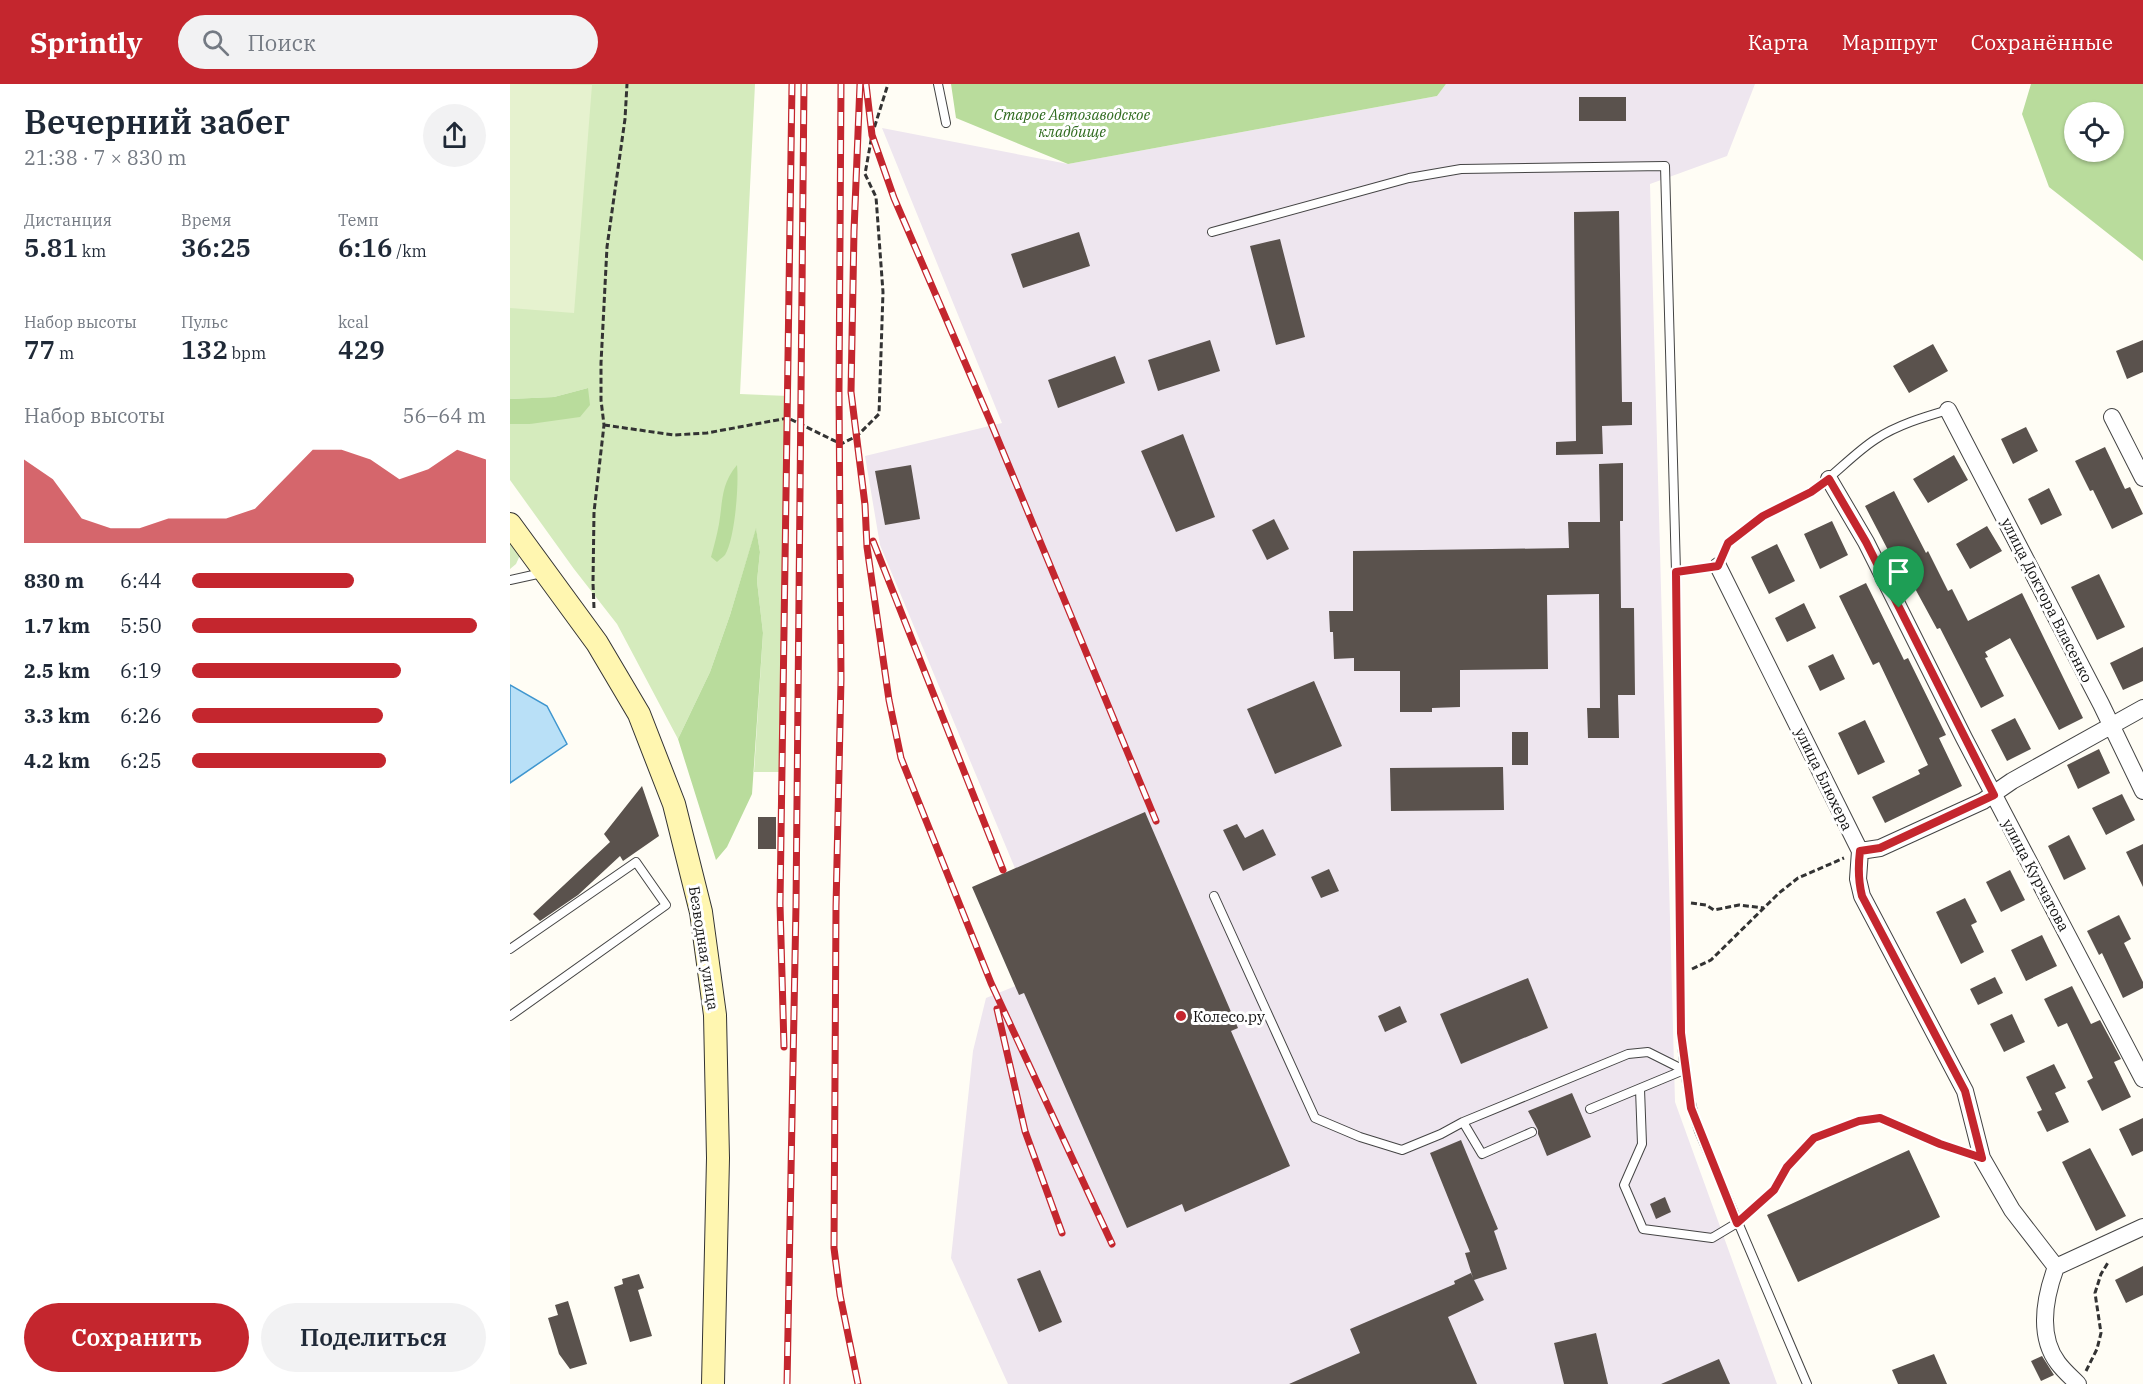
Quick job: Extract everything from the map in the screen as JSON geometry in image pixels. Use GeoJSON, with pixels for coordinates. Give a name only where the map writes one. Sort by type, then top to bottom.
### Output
{"type":"FeatureCollection","features":[{"type":"Feature","properties":{"kind":"main road","name":"Безводная улица"},"geometry":{"type":"LineString","coordinates":[[510,524],[597,643],[639,714],[674,804],[701,912],[715,1015],[718,1158],[713,1384]]}},
{"type":"Feature","properties":{"kind":"street","name":"улица Доктора Власенко"},"geometry":{"type":"LineString","coordinates":[[1948,410],[2143,791]]}},
{"type":"Feature","properties":{"kind":"street"},"geometry":{"type":"LineString","coordinates":[[2112,417],[2143,478]]}},
{"type":"Feature","properties":{"kind":"street","name":"улица Курчатова"},"geometry":{"type":"LineString","coordinates":[[1829,479],[1866,542],[1994,795],[2143,1078]]}},
{"type":"Feature","properties":{"kind":"street","name":"улица Блюхера"},"geometry":{"type":"LineString","coordinates":[[1718,566],[1860,851],[1858,879],[1862,896],[1965,1091],[1982,1158],[2012,1210],[2056,1267]]}},
{"type":"Feature","properties":{"kind":"street"},"geometry":{"type":"LineString","coordinates":[[1860,851],[1880,848],[1994,795],[2012,781],[2143,708]]}},
{"type":"Feature","properties":{"kind":"street"},"geometry":{"type":"LineString","coordinates":[[2081,1380],[2057,1362],[2050,1347],[2044,1319],[2047,1292],[2056,1267],[2143,1227]]}},
{"type":"Feature","properties":{"kind":"lane"},"geometry":{"type":"LineString","coordinates":[[938,84],[946,123]]}},
{"type":"Feature","properties":{"kind":"lane"},"geometry":{"type":"LineString","coordinates":[[1212,232],[1409,178],[1461,168],[1665,166],[1676,572],[1680,975],[1684,1070],[1691,1108],[1737,1223],[1807,1384]]}},
{"type":"Feature","properties":{"kind":"lane"},"geometry":{"type":"LineString","coordinates":[[1811,492],[1876,440],[1921,418],[1948,410]]}},
{"type":"Feature","properties":{"kind":"lane"},"geometry":{"type":"LineString","coordinates":[[1676,572],[1718,566]]}},
{"type":"Feature","properties":{"kind":"lane"},"geometry":{"type":"LineString","coordinates":[[510,580],[546,572]]}},
{"type":"Feature","properties":{"kind":"lane"},"geometry":{"type":"LineString","coordinates":[[510,949],[636,862],[666,905],[510,1016]]}},
{"type":"Feature","properties":{"kind":"lane"},"geometry":{"type":"LineString","coordinates":[[1214,896],[1315,1118],[1360,1137],[1402,1150],[1463,1122],[1628,1054],[1648,1052],[1684,1070]]}},
{"type":"Feature","properties":{"kind":"lane"},"geometry":{"type":"LineString","coordinates":[[1590,1109],[1684,1070]]}},
{"type":"Feature","properties":{"kind":"lane"},"geometry":{"type":"LineString","coordinates":[[1640,1089],[1642,1144],[1624,1185],[1643,1229],[1712,1238],[1737,1223]]}},
{"type":"Feature","properties":{"kind":"lane"},"geometry":{"type":"LineString","coordinates":[[1463,1122],[1482,1154],[1532,1132]]}},
{"type":"Feature","properties":{"kind":"path"},"geometry":{"type":"LineString","coordinates":[[597,643],[592,583],[594,512],[604,425],[601,363],[607,247],[625,119],[627,84]]}},
{"type":"Feature","properties":{"kind":"path"},"geometry":{"type":"LineString","coordinates":[[604,425],[674,435],[707,434],[788,418],[841,444],[857,436],[879,414],[883,292],[876,197],[865,174],[872,135],[888,84]]}},
{"type":"Feature","properties":{"kind":"path"},"geometry":{"type":"LineString","coordinates":[[1718,566],[1728,543],[1763,516],[1811,492]]}},
{"type":"Feature","properties":{"kind":"path"},"geometry":{"type":"LineString","coordinates":[[1680,975],[1711,960],[1798,878],[1860,851]]}},
{"type":"Feature","properties":{"kind":"path"},"geometry":{"type":"LineString","coordinates":[[1681,902],[1706,905],[1714,910],[1739,905],[1764,908]]}},
{"type":"Feature","properties":{"kind":"path"},"geometry":{"type":"LineString","coordinates":[[1737,1223],[1774,1190],[1787,1167],[1814,1138],[1859,1121],[1880,1118],[1940,1144],[1982,1158]]}},
{"type":"Feature","properties":{"kind":"path"},"geometry":{"type":"LineString","coordinates":[[2081,1380],[2097,1349],[2101,1333],[2095,1293],[2101,1274],[2125,1237]]}},
{"type":"Feature","properties":{"kind":"shaded area"},"geometry":{"type":"Polygon","coordinates":[[[1446,84],[1755,84],[1727,156],[1650,184],[1675,1102],[1777,1384],[1008,1384],[951,1258],[973,1051],[986,998],[1057,969],[880,545],[865,456],[1002,423],[882,128],[1068,164],[1437,96],[1446,84]]]}},
{"type":"Feature","properties":{"kind":"green space"},"geometry":{"type":"Polygon","coordinates":[[[510,84],[755,84],[740,394],[789,396],[783,772],[754,772],[763,633],[757,581],[760,552],[756,529],[710,672],[678,739],[617,624],[510,480],[510,424],[530,424],[588,388],[554,397],[510,399],[510,84]]]}},
{"type":"Feature","properties":{"kind":"green space"},"geometry":{"type":"Polygon","coordinates":[[[510,84],[592,85],[574,313],[510,308],[510,84]]]}},
{"type":"Feature","properties":{"kind":"green space","name":"Старое Автозаводское кладбище"},"geometry":{"type":"Polygon","coordinates":[[[951,84],[1446,84],[1437,96],[1068,164],[956,118],[951,84]]]}},
{"type":"Feature","properties":{"kind":"green space"},"geometry":{"type":"Polygon","coordinates":[[[2031,84],[2143,84],[2143,261],[2049,187],[2022,114],[2031,84]]]}},
{"type":"Feature","properties":{"kind":"green space"},"geometry":{"type":"Polygon","coordinates":[[[588,388],[590,405],[580,417],[530,424],[510,424],[510,399],[554,397],[588,388]]]}},
{"type":"Feature","properties":{"kind":"green space"},"geometry":{"type":"Polygon","coordinates":[[[737,465],[734,525],[725,555],[717,562],[711,557],[724,493],[728,479],[737,465]]]}},
{"type":"Feature","properties":{"kind":"green space"},"geometry":{"type":"Polygon","coordinates":[[[756,528],[760,552],[757,581],[763,633],[752,794],[727,847],[716,860],[678,739],[710,672],[756,528]]]}},
{"type":"Feature","properties":{"kind":"green space"},"geometry":{"type":"Polygon","coordinates":[[[510,539],[521,553],[516,564],[510,569],[510,539]]]}},
{"type":"Feature","properties":{"kind":"water"},"geometry":{"type":"Polygon","coordinates":[[[510,685],[547,706],[567,744],[510,783],[510,685]]]}},
{"type":"Feature","properties":{"kind":"building"},"geometry":{"type":"Polygon","coordinates":[[[1579,97],[1626,97],[1626,121],[1579,121],[1579,97]]]}},
{"type":"Feature","properties":{"kind":"building"},"geometry":{"type":"Polygon","coordinates":[[[1619,211],[1622,402],[1632,402],[1632,425],[1602,426],[1603,454],[1556,455],[1556,442],[1576,441],[1574,212],[1619,211]]]}},
{"type":"Feature","properties":{"kind":"building"},"geometry":{"type":"Polygon","coordinates":[[[1079,232],[1090,266],[1023,288],[1011,254],[1079,232]]]}},
{"type":"Feature","properties":{"kind":"building"},"geometry":{"type":"Polygon","coordinates":[[[1280,239],[1305,337],[1276,345],[1250,246],[1280,239]]]}},
{"type":"Feature","properties":{"kind":"building"},"geometry":{"type":"Polygon","coordinates":[[[1210,340],[1220,371],[1158,391],[1148,360],[1210,340]]]}},
{"type":"Feature","properties":{"kind":"building"},"geometry":{"type":"Polygon","coordinates":[[[2143,340],[2143,372],[2127,379],[2116,351],[2143,340]]]}},
{"type":"Feature","properties":{"kind":"building"},"geometry":{"type":"Polygon","coordinates":[[[1933,344],[1948,371],[1909,393],[1893,366],[1933,344]]]}},
{"type":"Feature","properties":{"kind":"building"},"geometry":{"type":"Polygon","coordinates":[[[1115,356],[1125,383],[1058,408],[1048,380],[1115,356]]]}},
{"type":"Feature","properties":{"kind":"building"},"geometry":{"type":"Polygon","coordinates":[[[2026,427],[2038,451],[2013,464],[2001,439],[2026,427]]]}},
{"type":"Feature","properties":{"kind":"building"},"geometry":{"type":"Polygon","coordinates":[[[1183,434],[1215,517],[1176,532],[1141,451],[1183,434]]]}},
{"type":"Feature","properties":{"kind":"building"},"geometry":{"type":"Polygon","coordinates":[[[2105,447],[2125,489],[2130,487],[2143,514],[2112,529],[2093,490],[2090,491],[2075,461],[2105,447]]]}},
{"type":"Feature","properties":{"kind":"building"},"geometry":{"type":"Polygon","coordinates":[[[1954,455],[1968,480],[1928,503],[1913,479],[1954,455]]]}},
{"type":"Feature","properties":{"kind":"building"},"geometry":{"type":"Polygon","coordinates":[[[1623,463],[1623,521],[1620,521],[1621,608],[1634,608],[1635,695],[1618,695],[1619,738],[1588,738],[1587,708],[1600,708],[1599,594],[1547,595],[1548,669],[1460,670],[1460,707],[1432,708],[1432,712],[1400,712],[1400,671],[1354,671],[1354,658],[1334,659],[1333,632],[1330,632],[1329,611],[1353,611],[1353,551],[1569,548],[1568,522],[1600,522],[1599,464],[1623,463]]]}},
{"type":"Feature","properties":{"kind":"building"},"geometry":{"type":"Polygon","coordinates":[[[911,465],[920,519],[885,525],[875,471],[911,465]]]}},
{"type":"Feature","properties":{"kind":"building"},"geometry":{"type":"Polygon","coordinates":[[[2049,488],[2062,515],[2041,525],[2028,499],[2049,488]]]}},
{"type":"Feature","properties":{"kind":"building"},"geometry":{"type":"Polygon","coordinates":[[[1894,491],[1926,553],[1928,551],[1948,591],[1952,589],[1968,621],[2022,593],[2083,718],[2059,730],[2010,638],[1985,652],[1988,657],[1985,658],[2004,696],[1981,708],[1940,628],[1937,629],[1893,548],[1888,550],[1865,506],[1894,491]]]}},
{"type":"Feature","properties":{"kind":"building"},"geometry":{"type":"Polygon","coordinates":[[[1274,519],[1289,549],[1267,560],[1252,530],[1274,519]]]}},
{"type":"Feature","properties":{"kind":"building"},"geometry":{"type":"Polygon","coordinates":[[[1832,521],[1848,555],[1820,569],[1804,534],[1832,521]]]}},
{"type":"Feature","properties":{"kind":"building"},"geometry":{"type":"Polygon","coordinates":[[[1987,526],[2002,551],[1970,569],[1956,544],[1987,526]]]}},
{"type":"Feature","properties":{"kind":"building"},"geometry":{"type":"Polygon","coordinates":[[[1777,544],[1795,581],[1769,594],[1751,557],[1777,544]]]}},
{"type":"Feature","properties":{"kind":"building"},"geometry":{"type":"Polygon","coordinates":[[[2099,574],[2125,627],[2097,640],[2071,587],[2099,574]]]}},
{"type":"Feature","properties":{"kind":"building"},"geometry":{"type":"Polygon","coordinates":[[[1866,583],[1904,660],[1908,658],[1946,735],[1939,738],[1962,786],[1885,823],[1872,797],[1920,774],[1918,770],[1928,765],[1879,662],[1873,665],[1839,596],[1866,583]]]}},
{"type":"Feature","properties":{"kind":"building"},"geometry":{"type":"Polygon","coordinates":[[[1804,603],[1816,628],[1787,642],[1775,618],[1804,603]]]}},
{"type":"Feature","properties":{"kind":"building"},"geometry":{"type":"Polygon","coordinates":[[[2143,647],[2143,681],[2123,690],[2110,663],[2143,647]]]}},
{"type":"Feature","properties":{"kind":"building"},"geometry":{"type":"Polygon","coordinates":[[[1833,654],[1845,679],[1820,691],[1808,666],[1833,654]]]}},
{"type":"Feature","properties":{"kind":"building"},"geometry":{"type":"Polygon","coordinates":[[[1314,681],[1342,746],[1275,774],[1247,709],[1314,681]]]}},
{"type":"Feature","properties":{"kind":"building"},"geometry":{"type":"Polygon","coordinates":[[[2015,718],[2031,749],[2007,761],[1991,730],[2015,718]]]}},
{"type":"Feature","properties":{"kind":"building"},"geometry":{"type":"Polygon","coordinates":[[[1865,720],[1885,762],[1858,775],[1838,733],[1865,720]]]}},
{"type":"Feature","properties":{"kind":"building"},"geometry":{"type":"Polygon","coordinates":[[[1512,732],[1528,732],[1528,765],[1512,765],[1512,732]]]}},
{"type":"Feature","properties":{"kind":"building"},"geometry":{"type":"Polygon","coordinates":[[[2099,749],[2110,773],[2078,789],[2067,765],[2099,749]]]}},
{"type":"Feature","properties":{"kind":"building"},"geometry":{"type":"Polygon","coordinates":[[[1503,767],[1504,810],[1391,811],[1390,768],[1503,767]]]}},
{"type":"Feature","properties":{"kind":"building"},"geometry":{"type":"Polygon","coordinates":[[[642,786],[659,836],[623,861],[620,856],[578,895],[540,921],[533,914],[610,842],[604,834],[642,786]]]}},
{"type":"Feature","properties":{"kind":"building"},"geometry":{"type":"Polygon","coordinates":[[[2122,794],[2135,820],[2106,835],[2092,808],[2122,794]]]}},
{"type":"Feature","properties":{"kind":"building"},"geometry":{"type":"Polygon","coordinates":[[[1145,812],[1238,1028],[1231,1031],[1290,1166],[1185,1212],[1182,1204],[1127,1228],[1024,993],[1019,995],[972,887],[1145,812]]]}},
{"type":"Feature","properties":{"kind":"building"},"geometry":{"type":"Polygon","coordinates":[[[758,817],[776,817],[776,849],[758,849],[758,817]]]}},
{"type":"Feature","properties":{"kind":"building"},"geometry":{"type":"Polygon","coordinates":[[[1237,824],[1245,838],[1263,829],[1276,855],[1243,871],[1223,830],[1237,824]]]}},
{"type":"Feature","properties":{"kind":"building"},"geometry":{"type":"Polygon","coordinates":[[[2069,835],[2086,869],[2064,880],[2048,846],[2069,835]]]}},
{"type":"Feature","properties":{"kind":"building"},"geometry":{"type":"Polygon","coordinates":[[[2143,844],[2143,887],[2126,852],[2143,844]]]}},
{"type":"Feature","properties":{"kind":"building"},"geometry":{"type":"Polygon","coordinates":[[[1329,869],[1339,891],[1321,898],[1311,877],[1329,869]]]}},
{"type":"Feature","properties":{"kind":"building"},"geometry":{"type":"Polygon","coordinates":[[[2010,870],[2025,900],[2001,912],[1986,882],[2010,870]]]}},
{"type":"Feature","properties":{"kind":"building"},"geometry":{"type":"Polygon","coordinates":[[[1965,898],[1977,922],[1971,925],[1984,952],[1961,964],[1936,912],[1965,898]]]}},
{"type":"Feature","properties":{"kind":"building"},"geometry":{"type":"Polygon","coordinates":[[[2119,915],[2131,939],[2124,943],[2143,982],[2143,988],[2123,998],[2102,953],[2099,955],[2087,931],[2119,915]]]}},
{"type":"Feature","properties":{"kind":"building"},"geometry":{"type":"Polygon","coordinates":[[[2042,935],[2057,966],[2026,981],[2011,950],[2042,935]]]}},
{"type":"Feature","properties":{"kind":"building"},"geometry":{"type":"Polygon","coordinates":[[[1995,977],[2003,993],[1978,1005],[1970,989],[1995,977]]]}},
{"type":"Feature","properties":{"kind":"building"},"geometry":{"type":"Polygon","coordinates":[[[1528,978],[1548,1028],[1461,1064],[1440,1014],[1528,978]]]}},
{"type":"Feature","properties":{"kind":"building"},"geometry":{"type":"Polygon","coordinates":[[[2072,986],[2091,1024],[2100,1020],[2121,1059],[2114,1062],[2131,1097],[2102,1111],[2087,1081],[2093,1078],[2067,1023],[2058,1027],[2044,999],[2072,986]]]}},
{"type":"Feature","properties":{"kind":"building"},"geometry":{"type":"Polygon","coordinates":[[[1400,1006],[1407,1022],[1385,1032],[1378,1016],[1400,1006]]]}},
{"type":"Feature","properties":{"kind":"building"},"geometry":{"type":"Polygon","coordinates":[[[2012,1014],[2025,1042],[2004,1052],[1990,1024],[2012,1014]]]}},
{"type":"Feature","properties":{"kind":"building"},"geometry":{"type":"Polygon","coordinates":[[[2054,1064],[2066,1088],[2055,1093],[2069,1122],[2047,1132],[2037,1112],[2042,1110],[2026,1077],[2054,1064]]]}},
{"type":"Feature","properties":{"kind":"building"},"geometry":{"type":"Polygon","coordinates":[[[1572,1093],[1591,1137],[1547,1156],[1538,1130],[1528,1111],[1572,1093]]]}},
{"type":"Feature","properties":{"kind":"building"},"geometry":{"type":"Polygon","coordinates":[[[2143,1118],[2143,1151],[2132,1156],[2119,1129],[2143,1118]]]}},
{"type":"Feature","properties":{"kind":"building"},"geometry":{"type":"Polygon","coordinates":[[[1461,1140],[1498,1229],[1494,1231],[1507,1269],[1474,1280],[1484,1300],[1448,1317],[1477,1384],[1289,1384],[1360,1353],[1350,1329],[1455,1284],[1454,1281],[1471,1273],[1473,1278],[1465,1253],[1470,1252],[1430,1153],[1461,1140]]]}},
{"type":"Feature","properties":{"kind":"building"},"geometry":{"type":"Polygon","coordinates":[[[2090,1148],[2126,1216],[2096,1231],[2062,1162],[2090,1148]]]}},
{"type":"Feature","properties":{"kind":"building"},"geometry":{"type":"Polygon","coordinates":[[[1909,1150],[1940,1217],[1798,1282],[1767,1215],[1909,1150]]]}},
{"type":"Feature","properties":{"kind":"building"},"geometry":{"type":"Polygon","coordinates":[[[1665,1197],[1671,1212],[1656,1219],[1650,1204],[1665,1197]]]}},
{"type":"Feature","properties":{"kind":"building"},"geometry":{"type":"Polygon","coordinates":[[[2143,1266],[2143,1295],[2126,1303],[2115,1280],[2143,1266]]]}},
{"type":"Feature","properties":{"kind":"building"},"geometry":{"type":"Polygon","coordinates":[[[1040,1270],[1062,1322],[1039,1332],[1017,1279],[1040,1270]]]}},
{"type":"Feature","properties":{"kind":"building"},"geometry":{"type":"Polygon","coordinates":[[[639,1274],[644,1288],[638,1290],[652,1336],[630,1342],[614,1287],[623,1284],[622,1279],[639,1274]]]}},
{"type":"Feature","properties":{"kind":"building"},"geometry":{"type":"Polygon","coordinates":[[[568,1301],[587,1364],[570,1369],[559,1354],[548,1318],[558,1315],[555,1305],[568,1301]]]}},
{"type":"Feature","properties":{"kind":"building"},"geometry":{"type":"Polygon","coordinates":[[[1596,1333],[1608,1384],[1564,1384],[1554,1343],[1596,1333]]]}},
{"type":"Feature","properties":{"kind":"building"},"geometry":{"type":"Polygon","coordinates":[[[1934,1354],[1947,1384],[1898,1384],[1892,1370],[1934,1354]]]}},
{"type":"Feature","properties":{"kind":"building"},"geometry":{"type":"Polygon","coordinates":[[[2042,1356],[2054,1375],[2041,1381],[2031,1361],[2042,1356]]]}},
{"type":"Feature","properties":{"kind":"building"},"geometry":{"type":"Polygon","coordinates":[[[1719,1359],[1730,1384],[1661,1384],[1719,1359]]]}},
{"type":"Feature","properties":{"kind":"railway"},"geometry":{"type":"LineString","coordinates":[[784,1047],[780,904],[792,84]]}},
{"type":"Feature","properties":{"kind":"railway"},"geometry":{"type":"LineString","coordinates":[[787,1384],[796,905],[804,84]]}},
{"type":"Feature","properties":{"kind":"railway"},"geometry":{"type":"LineString","coordinates":[[841,84],[839,391],[841,679],[836,907],[834,1248],[840,1295],[858,1384]]}},
{"type":"Feature","properties":{"kind":"railway"},"geometry":{"type":"LineString","coordinates":[[860,84],[851,392],[865,505],[867,547],[889,700],[901,758],[991,983],[1112,1244]]}},
{"type":"Feature","properties":{"kind":"railway"},"geometry":{"type":"LineString","coordinates":[[866,84],[872,135],[894,198],[991,423],[1156,821]]}},
{"type":"Feature","properties":{"kind":"railway"},"geometry":{"type":"LineString","coordinates":[[873,541],[1003,870]]}},
{"type":"Feature","properties":{"kind":"railway"},"geometry":{"type":"LineString","coordinates":[[997,1009],[1025,1131],[1062,1233]]}},
{"type":"Feature","properties":{"kind":"place","name":"Колесо.ру"},"geometry":{"type":"Point","coordinates":[1181,1016]}},
{"type":"Feature","properties":{"kind":"route"},"geometry":{"type":"LineString","coordinates":[[1829,479],[1866,542],[1899,608],[1994,795],[1880,848],[1860,851],[1858,879],[1862,896],[1965,1091],[1982,1158],[1940,1144],[1880,1118],[1859,1121],[1814,1138],[1787,1167],[1774,1190],[1737,1223],[1691,1108],[1684,1070],[1680,975],[1676,572],[1718,566],[1728,543],[1763,516],[1811,492],[1829,479]]}}]}
